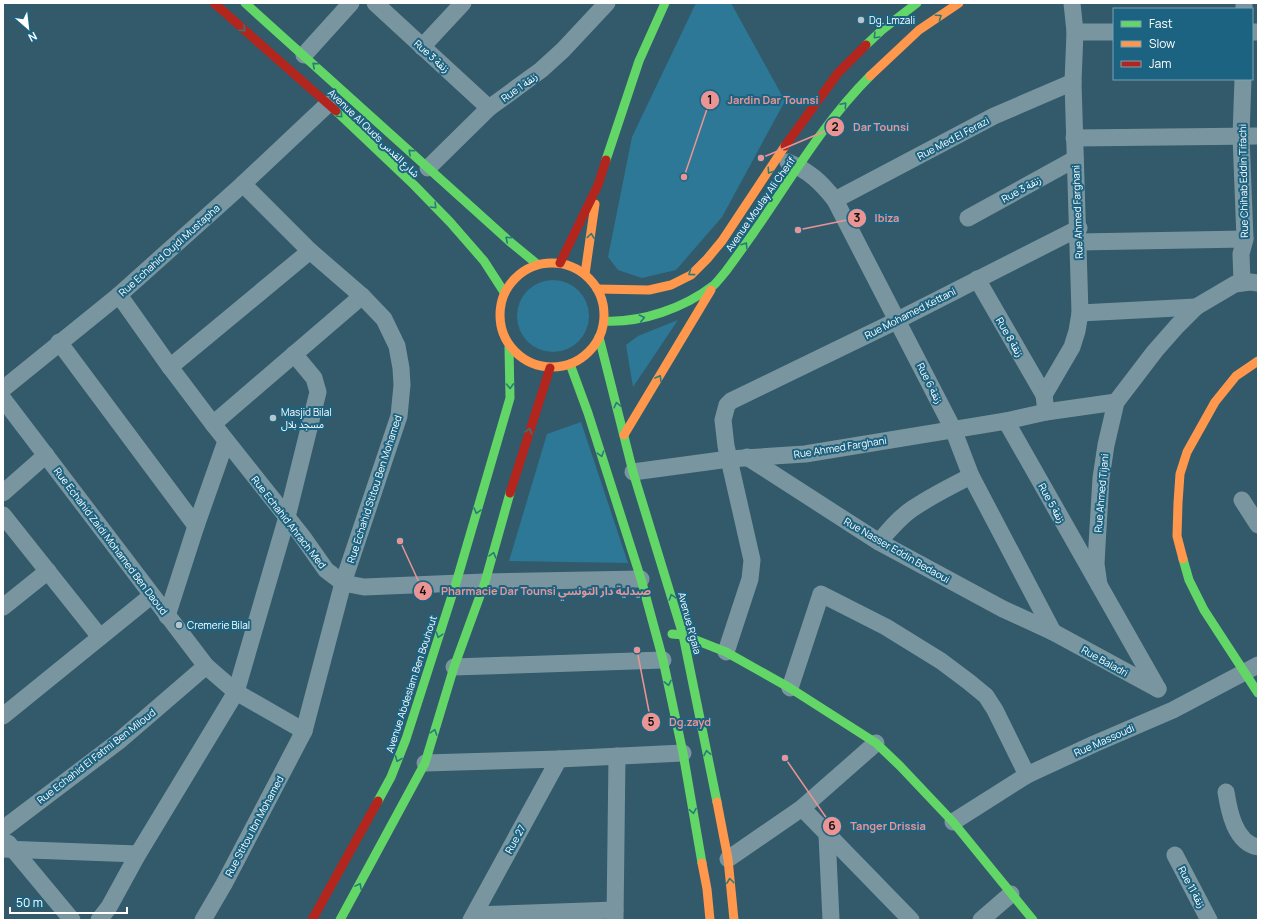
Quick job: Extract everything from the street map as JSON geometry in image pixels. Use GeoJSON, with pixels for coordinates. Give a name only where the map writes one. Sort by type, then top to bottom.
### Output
{"type":"FeatureCollection","features":[{"type":"Feature","properties":{"kind":"main road","name":"Avenue Al Quds شارع القدس"},"geometry":{"type":"LineString","coordinates":[[214,3],[328,104],[414,185],[450,222],[484,261],[504,292]]}},
{"type":"Feature","properties":{"kind":"main road","name":"Avenue Al Quds شارع القدس"},"geometry":{"type":"LineString","coordinates":[[245,3],[509,241],[537,264]]}},
{"type":"Feature","properties":{"kind":"main road"},"geometry":{"type":"LineString","coordinates":[[560,263],[598,185],[637,68],[665,3]]}},
{"type":"Feature","properties":{"kind":"main road","name":"Avenue Moulay Ali Cherif"},"geometry":{"type":"LineString","coordinates":[[597,289],[649,290],[671,285],[691,275],[707,259],[722,240],[791,138],[838,73],[882,30],[917,3]]}},
{"type":"Feature","properties":{"kind":"main road","name":"Avenue Moulay Ali Cherif"},"geometry":{"type":"LineString","coordinates":[[604,321],[620,322],[664,312],[687,303],[715,284],[737,257],[826,126],[858,88],[920,30],[959,3]]}},
{"type":"Feature","properties":{"kind":"main road"},"geometry":{"type":"LineString","coordinates":[[585,274],[598,185]]}},
{"type":"Feature","properties":{"kind":"main road"},"geometry":{"type":"LineString","coordinates":[[560,263],[573,267],[585,274],[597,289],[603,304],[604,321],[599,337],[594,346],[580,360],[560,367],[550,368],[527,362],[517,355],[502,334],[499,320],[500,306],[504,292],[519,273],[537,264],[560,263]]}},
{"type":"Feature","properties":{"kind":"main road"},"geometry":{"type":"LineString","coordinates":[[624,435],[715,284]]}},
{"type":"Feature","properties":{"kind":"main road","name":"Avenue R'gaia"},"geometry":{"type":"LineString","coordinates":[[599,337],[633,472],[683,635],[728,859],[734,920]]}},
{"type":"Feature","properties":{"kind":"main road","name":"Avenue Abdeslam Ben Bouhout"},"geometry":{"type":"LineString","coordinates":[[312,920],[391,777],[406,739],[456,583],[510,398],[510,347]]}},
{"type":"Feature","properties":{"kind":"main road"},"geometry":{"type":"LineString","coordinates":[[1258,361],[1236,376],[1215,402],[1198,429],[1187,452],[1180,474],[1177,536],[1189,580],[1204,610],[1252,668],[1258,693]]}},
{"type":"Feature","properties":{"kind":"main road"},"geometry":{"type":"LineString","coordinates":[[570,364],[588,413],[641,579],[663,660],[683,753],[707,889],[710,920]]}},
{"type":"Feature","properties":{"kind":"main road"},"geometry":{"type":"LineString","coordinates":[[340,920],[425,763],[454,667],[485,582],[513,483],[550,368]]}},
{"type":"Feature","properties":{"kind":"main road"},"geometry":{"type":"LineString","coordinates":[[655,632],[683,635],[726,652],[790,688],[876,743],[953,822],[1033,920]]}},
{"type":"Feature","properties":{"kind":"street"},"geometry":{"type":"LineString","coordinates":[[304,55],[351,3]]}},
{"type":"Feature","properties":{"kind":"street","name":"Rue 3 زنقة"},"geometry":{"type":"LineString","coordinates":[[375,3],[490,108]]}},
{"type":"Feature","properties":{"kind":"street"},"geometry":{"type":"LineString","coordinates":[[422,47],[463,3]]}},
{"type":"Feature","properties":{"kind":"street","name":"Rue 1 زنقة"},"geometry":{"type":"LineString","coordinates":[[428,168],[490,108],[541,70],[581,32],[607,3]]}},
{"type":"Feature","properties":{"kind":"street","name":"Rue Ahmed Farghani"},"geometry":{"type":"LineString","coordinates":[[1044,395],[1072,347],[1080,314],[1073,82],[1075,32],[1072,3]]}},
{"type":"Feature","properties":{"kind":"street"},"geometry":{"type":"LineString","coordinates":[[1075,32],[1113,32]]}},
{"type":"Feature","properties":{"kind":"street","name":"Rue Chihab Eddin Tifachi"},"geometry":{"type":"LineString","coordinates":[[1243,80],[1241,136],[1245,239],[1241,254],[1250,283]]}},
{"type":"Feature","properties":{"kind":"street","name":"Rue Med El Ferazi"},"geometry":{"type":"LineString","coordinates":[[835,200],[994,116],[1073,82]]}},
{"type":"Feature","properties":{"kind":"street","name":"Rue Echahid Oujdi Mustapha"},"geometry":{"type":"LineString","coordinates":[[3,389],[119,294],[243,184],[328,104]]}},
{"type":"Feature","properties":{"kind":"street"},"geometry":{"type":"LineString","coordinates":[[1074,138],[1258,136]]}},
{"type":"Feature","properties":{"kind":"street","name":"Rue 6 زنقة"},"geometry":{"type":"LineString","coordinates":[[778,158],[799,167],[820,182],[835,200],[953,429],[971,476],[1053,632]]}},
{"type":"Feature","properties":{"kind":"street","name":"Rue 3 زنقة"},"geometry":{"type":"LineString","coordinates":[[968,218],[1075,159]]}},
{"type":"Feature","properties":{"kind":"street","name":"Rue Echahid Stitou Ben Mohamed"},"geometry":{"type":"LineString","coordinates":[[243,184],[310,251],[362,296],[384,319],[397,346],[401,368],[402,385],[399,416],[343,583],[304,731]]}},
{"type":"Feature","properties":{"kind":"street"},"geometry":{"type":"LineString","coordinates":[[1078,235],[1245,239]]}},
{"type":"Feature","properties":{"kind":"street","name":"Rue Mohamed Kettani"},"geometry":{"type":"LineString","coordinates":[[726,652],[750,579],[752,560],[729,458],[723,420],[724,411],[727,405],[731,401],[898,320],[977,279],[1078,235]]}},
{"type":"Feature","properties":{"kind":"street"},"geometry":{"type":"LineString","coordinates":[[170,367],[310,251]]}},
{"type":"Feature","properties":{"kind":"street","name":"Rue 8 زنقة"},"geometry":{"type":"LineString","coordinates":[[977,279],[1044,395]]}},
{"type":"Feature","properties":{"kind":"street","name":"Rue Ahmed Tijani"},"geometry":{"type":"LineString","coordinates":[[1173,710],[1158,689],[1099,585],[1096,564],[1101,478],[1106,445],[1116,402],[1155,351],[1177,326],[1196,307],[1235,284],[1250,283]]}},
{"type":"Feature","properties":{"kind":"street","name":"Rue Echahid Ahrach Med"},"geometry":{"type":"LineString","coordinates":[[119,294],[170,367],[226,441],[302,536],[326,570],[343,583],[364,587],[485,582],[641,579]]}},
{"type":"Feature","properties":{"kind":"street"},"geometry":{"type":"LineString","coordinates":[[213,424],[362,296]]}},
{"type":"Feature","properties":{"kind":"street"},"geometry":{"type":"LineString","coordinates":[[1080,314],[1196,307]]}},
{"type":"Feature","properties":{"kind":"street"},"geometry":{"type":"LineString","coordinates":[[59,342],[196,526]]}},
{"type":"Feature","properties":{"kind":"street"},"geometry":{"type":"LineString","coordinates":[[99,920],[109,907],[138,854],[236,692],[287,517],[318,392],[314,378],[294,354]]}},
{"type":"Feature","properties":{"kind":"street"},"geometry":{"type":"LineString","coordinates":[[1044,395],[1046,412]]}},
{"type":"Feature","properties":{"kind":"street","name":"Rue Echahid Zaidi Mohamed Ben Daoud"},"geometry":{"type":"LineString","coordinates":[[3,399],[151,596],[206,666],[236,692],[304,731]]}},
{"type":"Feature","properties":{"kind":"street","name":"Rue Ahmed Farghani"},"geometry":{"type":"LineString","coordinates":[[633,472],[729,458],[805,454],[1006,421],[1046,412],[1116,402]]}},
{"type":"Feature","properties":{"kind":"street","name":"Rue 5 زنقة"},"geometry":{"type":"LineString","coordinates":[[1006,421],[1099,585]]}},
{"type":"Feature","properties":{"kind":"street"},"geometry":{"type":"LineString","coordinates":[[167,616],[196,526],[226,441]]}},
{"type":"Feature","properties":{"kind":"street"},"geometry":{"type":"LineString","coordinates":[[3,493],[46,455]]}},
{"type":"Feature","properties":{"kind":"street","name":"Rue Nasser Eddin Bedaoui"},"geometry":{"type":"LineString","coordinates":[[747,457],[879,542],[1003,609],[1053,632]]}},
{"type":"Feature","properties":{"kind":"street"},"geometry":{"type":"LineString","coordinates":[[879,542],[892,527],[911,510],[971,476]]}},
{"type":"Feature","properties":{"kind":"street"},"geometry":{"type":"LineString","coordinates":[[1242,500],[1258,525]]}},
{"type":"Feature","properties":{"kind":"street"},"geometry":{"type":"LineString","coordinates":[[3,515],[100,637]]}},
{"type":"Feature","properties":{"kind":"street"},"geometry":{"type":"LineString","coordinates":[[3,607],[48,571]]}},
{"type":"Feature","properties":{"kind":"street"},"geometry":{"type":"LineString","coordinates":[[790,688],[820,594],[886,627],[941,661],[986,696],[995,710],[1027,776]]}},
{"type":"Feature","properties":{"kind":"street"},"geometry":{"type":"LineString","coordinates":[[3,716],[151,596]]}},
{"type":"Feature","properties":{"kind":"street","name":"Rue Baladri"},"geometry":{"type":"LineString","coordinates":[[1053,632],[1158,689]]}},
{"type":"Feature","properties":{"kind":"street"},"geometry":{"type":"LineString","coordinates":[[454,667],[663,660]]}},
{"type":"Feature","properties":{"kind":"street","name":"Rue Echahid El Fatmi Ben Miloud"},"geometry":{"type":"LineString","coordinates":[[3,829],[118,741],[206,666]]}},
{"type":"Feature","properties":{"kind":"street","name":"Rue Massoudi"},"geometry":{"type":"LineString","coordinates":[[953,822],[1027,776],[1173,710],[1252,668]]}},
{"type":"Feature","properties":{"kind":"street","name":"Rue Stitou Ibn Mohamed"},"geometry":{"type":"LineString","coordinates":[[203,920],[224,884],[304,731]]}},
{"type":"Feature","properties":{"kind":"street"},"geometry":{"type":"LineString","coordinates":[[728,859],[802,808],[876,743]]}},
{"type":"Feature","properties":{"kind":"street"},"geometry":{"type":"LineString","coordinates":[[425,763],[683,753]]}},
{"type":"Feature","properties":{"kind":"street"},"geometry":{"type":"LineString","coordinates":[[472,917],[615,915],[617,756]]}},
{"type":"Feature","properties":{"kind":"street","name":"Rue 27"},"geometry":{"type":"LineString","coordinates":[[472,917],[559,759]]}},
{"type":"Feature","properties":{"kind":"street"},"geometry":{"type":"LineString","coordinates":[[1226,792],[1229,811],[1236,828],[1243,839],[1252,846],[1258,847]]}},
{"type":"Feature","properties":{"kind":"street"},"geometry":{"type":"LineString","coordinates":[[802,808],[911,920]]}},
{"type":"Feature","properties":{"kind":"street"},"geometry":{"type":"LineString","coordinates":[[827,834],[831,920]]}},
{"type":"Feature","properties":{"kind":"street"},"geometry":{"type":"LineString","coordinates":[[6,845],[138,854]]}},
{"type":"Feature","properties":{"kind":"street"},"geometry":{"type":"LineString","coordinates":[[6,845],[72,920]]}},
{"type":"Feature","properties":{"kind":"street","name":"Rue 11 زنقة"},"geometry":{"type":"LineString","coordinates":[[1175,855],[1209,920]]}},
{"type":"Feature","properties":{"kind":"street"},"geometry":{"type":"LineString","coordinates":[[981,920],[1011,894]]}},
{"type":"Feature","properties":{"kind":"shaded area"},"geometry":{"type":"Polygon","coordinates":[[[696,3],[731,3],[785,101],[722,217],[676,270],[642,278],[618,270],[608,257],[632,137],[696,3]]]}},
{"type":"Feature","properties":{"kind":"shaded area"},"geometry":{"type":"Polygon","coordinates":[[[546,280],[560,280],[567,282],[579,290],[587,302],[589,316],[587,330],[579,342],[567,350],[560,352],[546,352],[539,350],[527,342],[519,330],[517,323],[517,309],[519,302],[527,290],[539,282],[546,280]]]}},
{"type":"Feature","properties":{"kind":"shaded area"},"geometry":{"type":"Polygon","coordinates":[[[678,320],[633,387],[626,345],[638,336],[678,320]]]}},
{"type":"Feature","properties":{"kind":"shaded area"},"geometry":{"type":"Polygon","coordinates":[[[581,422],[628,563],[509,561],[547,434],[581,422]]]}},
{"type":"Feature","properties":{"kind":"traffic: fast"},"geometry":{"type":"LineString","coordinates":[[245,3],[509,241],[537,264]]}},
{"type":"Feature","properties":{"kind":"traffic: fast"},"geometry":{"type":"LineString","coordinates":[[606,160],[639,61],[665,3]]}},
{"type":"Feature","properties":{"kind":"traffic: fast"},"geometry":{"type":"LineString","coordinates":[[866,45],[882,30],[917,3]]}},
{"type":"Feature","properties":{"kind":"traffic: fast"},"geometry":{"type":"LineString","coordinates":[[604,321],[618,321],[648,317],[690,301],[714,285],[744,247],[799,165],[826,128],[854,93],[870,76]]}},
{"type":"Feature","properties":{"kind":"traffic: fast"},"geometry":{"type":"LineString","coordinates":[[336,111],[414,185],[450,222],[484,261],[504,292]]}},
{"type":"Feature","properties":{"kind":"traffic: fast"},"geometry":{"type":"LineString","coordinates":[[599,337],[633,472],[683,635],[717,802]]}},
{"type":"Feature","properties":{"kind":"traffic: fast"},"geometry":{"type":"LineString","coordinates":[[378,801],[391,777],[406,739],[456,583],[510,398],[509,347]]}},
{"type":"Feature","properties":{"kind":"traffic: fast"},"geometry":{"type":"LineString","coordinates":[[570,364],[588,413],[641,579],[663,660],[683,753],[702,863]]}},
{"type":"Feature","properties":{"kind":"traffic: fast"},"geometry":{"type":"LineString","coordinates":[[340,920],[425,763],[454,667],[485,582],[510,493]]}},
{"type":"Feature","properties":{"kind":"traffic: fast"},"geometry":{"type":"LineString","coordinates":[[1183,559],[1189,580],[1204,610],[1258,693]]}},
{"type":"Feature","properties":{"kind":"traffic: fast"},"geometry":{"type":"LineString","coordinates":[[672,634],[683,635],[726,652],[790,688],[876,743],[953,822],[1033,920]]}},
{"type":"Feature","properties":{"kind":"traffic: slow"},"geometry":{"type":"LineString","coordinates":[[870,76],[919,30],[959,3]]}},
{"type":"Feature","properties":{"kind":"traffic: slow"},"geometry":{"type":"LineString","coordinates":[[597,289],[649,290],[671,285],[691,275],[722,241],[785,146]]}},
{"type":"Feature","properties":{"kind":"traffic: slow"},"geometry":{"type":"LineString","coordinates":[[585,274],[595,204]]}},
{"type":"Feature","properties":{"kind":"traffic: slow"},"geometry":{"type":"LineString","coordinates":[[552,263],[572,267],[581,271],[589,278],[596,286],[600,295],[604,315],[600,335],[596,344],[589,352],[581,359],[572,363],[552,367],[532,363],[523,359],[515,352],[508,344],[504,335],[500,315],[504,295],[508,286],[515,278],[523,271],[532,267],[552,263]]}},
{"type":"Feature","properties":{"kind":"traffic: slow"},"geometry":{"type":"LineString","coordinates":[[624,435],[711,290]]}},
{"type":"Feature","properties":{"kind":"traffic: slow"},"geometry":{"type":"LineString","coordinates":[[1183,559],[1177,536],[1178,503],[1180,474],[1187,452],[1215,402],[1236,376],[1258,361]]}},
{"type":"Feature","properties":{"kind":"traffic: slow"},"geometry":{"type":"LineString","coordinates":[[717,802],[728,859],[734,920]]}},
{"type":"Feature","properties":{"kind":"traffic: slow"},"geometry":{"type":"LineString","coordinates":[[702,863],[707,889],[710,920]]}},
{"type":"Feature","properties":{"kind":"traffic: jam"},"geometry":{"type":"LineString","coordinates":[[214,3],[336,111]]}},
{"type":"Feature","properties":{"kind":"traffic: jam"},"geometry":{"type":"LineString","coordinates":[[785,146],[838,73],[866,45]]}},
{"type":"Feature","properties":{"kind":"traffic: jam"},"geometry":{"type":"LineString","coordinates":[[560,263],[598,185],[606,160]]}},
{"type":"Feature","properties":{"kind":"traffic: jam"},"geometry":{"type":"LineString","coordinates":[[510,493],[550,368]]}},
{"type":"Feature","properties":{"kind":"traffic: jam"},"geometry":{"type":"LineString","coordinates":[[312,920],[378,801]]}},
{"type":"Feature","properties":{"kind":"place","name":"Dg. Lmzali"},"geometry":{"type":"Point","coordinates":[861,20]}},
{"type":"Feature","properties":{"kind":"place","name":"Dar Tounsi"},"geometry":{"type":"Point","coordinates":[761,158]}},
{"type":"Feature","properties":{"kind":"place","name":"Jardin Dar Tounsi"},"geometry":{"type":"Point","coordinates":[684,177]}},
{"type":"Feature","properties":{"kind":"place","name":"Ibiza"},"geometry":{"type":"Point","coordinates":[798,230]}},
{"type":"Feature","properties":{"kind":"place","name":"Masjid Bilal مسجد بلال"},"geometry":{"type":"Point","coordinates":[273,418]}},
{"type":"Feature","properties":{"kind":"place","name":"Pharmacie Dar Tounsi صيدلية دار التونسي"},"geometry":{"type":"Point","coordinates":[400,541]}},
{"type":"Feature","properties":{"kind":"place","name":"Cremerie Bilal"},"geometry":{"type":"Point","coordinates":[179,625]}},
{"type":"Feature","properties":{"kind":"place","name":"Dg.zayd"},"geometry":{"type":"Point","coordinates":[637,650]}},
{"type":"Feature","properties":{"kind":"place","name":"Tanger Drissia"},"geometry":{"type":"Point","coordinates":[785,758]}}]}
